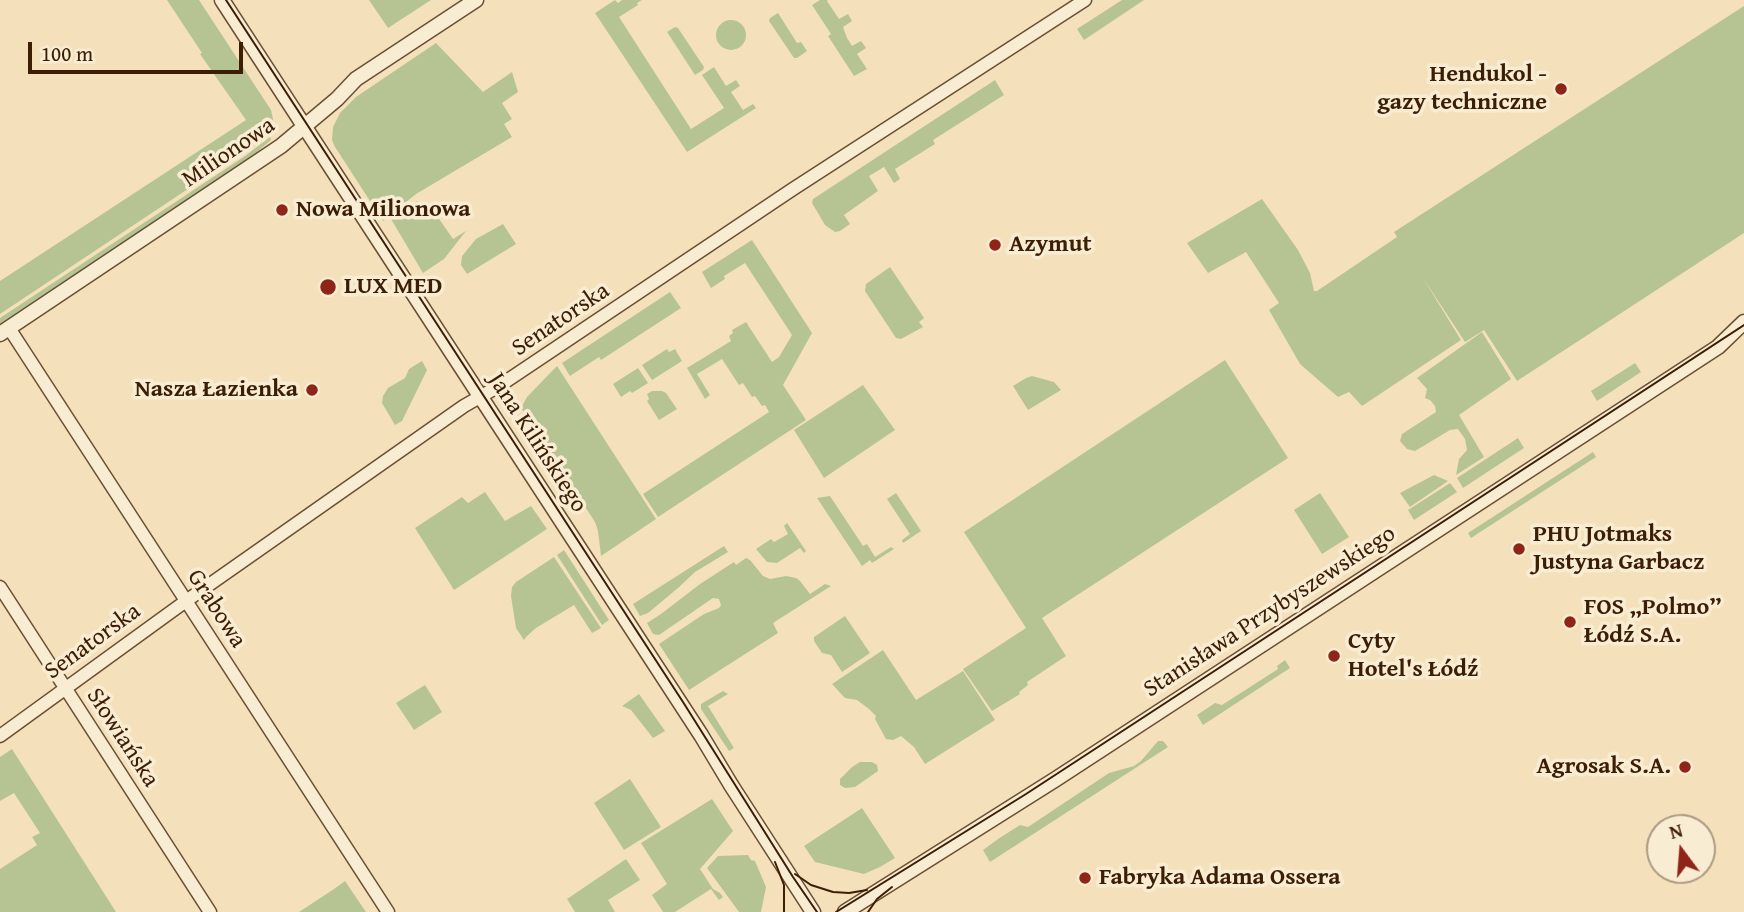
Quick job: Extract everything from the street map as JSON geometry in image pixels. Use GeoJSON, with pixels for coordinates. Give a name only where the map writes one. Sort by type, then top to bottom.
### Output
{"type":"FeatureCollection","features":[{"type":"Feature","properties":{"kind":"street","name":"Jana Kilińskiego"},"geometry":{"type":"LineString","coordinates":[[222,0],[701,735],[733,790],[813,912]]}},
{"type":"Feature","properties":{"kind":"street","name":"Milionowa"},"geometry":{"type":"LineString","coordinates":[[4,331],[277,149],[337,99],[356,79],[476,0]]}},
{"type":"Feature","properties":{"kind":"street","name":"Senatorska"},"geometry":{"type":"LineString","coordinates":[[0,736],[186,601],[464,406],[499,386],[807,180],[1085,0]]}},
{"type":"Feature","properties":{"kind":"street","name":"Stanisława Przybyszewskiego"},"geometry":{"type":"LineString","coordinates":[[845,912],[1056,779],[1718,347],[1744,322]]}},
{"type":"Feature","properties":{"kind":"street","name":"Grabowa"},"geometry":{"type":"LineString","coordinates":[[4,331],[186,601],[388,912]]}},
{"type":"Feature","properties":{"kind":"street","name":"Stanisława Przybyszewskiego"},"geometry":{"type":"LineString","coordinates":[[1718,347],[1744,339]]}},
{"type":"Feature","properties":{"kind":"street","name":"Słowiańska"},"geometry":{"type":"LineString","coordinates":[[0,587],[210,912]]}},
{"type":"Feature","properties":{"kind":"green space"},"geometry":{"type":"Polygon","coordinates":[[[167,0],[199,0],[271,110],[271,130],[254,145],[0,314],[0,281],[246,120],[200,54],[202,53],[167,0]]]}},
{"type":"Feature","properties":{"kind":"green space"},"geometry":{"type":"Polygon","coordinates":[[[369,0],[431,0],[388,28],[369,0]]]}},
{"type":"Feature","properties":{"kind":"green space"},"geometry":{"type":"Polygon","coordinates":[[[615,0],[618,3],[622,0],[642,0],[619,17],[691,129],[724,108],[702,75],[714,67],[726,86],[736,80],[740,86],[731,92],[743,110],[753,104],[756,108],[687,152],[595,13],[615,0]]]}},
{"type":"Feature","properties":{"kind":"green space"},"geometry":{"type":"Polygon","coordinates":[[[820,0],[828,0],[839,19],[848,14],[852,21],[843,27],[852,46],[861,41],[866,48],[857,54],[867,69],[854,76],[812,5],[820,0]]]}},
{"type":"Feature","properties":{"kind":"green space"},"geometry":{"type":"Polygon","coordinates":[[[1122,0],[1144,0],[1084,40],[1077,29],[1122,0]]]}},
{"type":"Feature","properties":{"kind":"green space"},"geometry":{"type":"Polygon","coordinates":[[[1744,6],[1744,233],[1517,381],[1484,330],[1465,342],[1423,278],[1461,340],[1362,406],[1349,392],[1338,397],[1300,364],[1269,310],[1279,303],[1246,252],[1208,273],[1187,243],[1262,199],[1298,250],[1310,273],[1314,291],[1317,291],[1397,237],[1394,232],[1744,6]]]}},
{"type":"Feature","properties":{"kind":"green space"},"geometry":{"type":"Polygon","coordinates":[[[778,13],[797,43],[801,42],[807,51],[797,58],[794,58],[769,21],[778,13]]]}},
{"type":"Feature","properties":{"kind":"green space"},"geometry":{"type":"Polygon","coordinates":[[[731,20],[737,21],[745,29],[745,41],[737,49],[731,50],[725,49],[717,41],[716,35],[717,29],[725,21],[731,20]]]}},
{"type":"Feature","properties":{"kind":"green space"},"geometry":{"type":"Polygon","coordinates":[[[675,27],[704,67],[695,75],[667,32],[675,27]]]}},
{"type":"Feature","properties":{"kind":"green space"},"geometry":{"type":"Polygon","coordinates":[[[436,43],[483,92],[512,72],[518,92],[502,103],[512,119],[504,124],[512,137],[416,194],[383,221],[335,147],[332,140],[333,127],[340,113],[356,97],[436,43]]]}},
{"type":"Feature","properties":{"kind":"green space"},"geometry":{"type":"Polygon","coordinates":[[[995,80],[1004,95],[933,140],[935,144],[895,169],[900,179],[894,183],[884,167],[869,176],[878,191],[844,215],[850,224],[835,232],[825,225],[812,203],[813,199],[995,80]]]}},
{"type":"Feature","properties":{"kind":"green space"},"geometry":{"type":"Polygon","coordinates":[[[270,137],[271,140],[253,155],[0,325],[0,318],[270,137]]]}},
{"type":"Feature","properties":{"kind":"green space"},"geometry":{"type":"Polygon","coordinates":[[[417,201],[425,215],[433,210],[453,239],[466,231],[444,259],[423,273],[391,219],[417,201]]]}},
{"type":"Feature","properties":{"kind":"green space"},"geometry":{"type":"Polygon","coordinates":[[[503,224],[516,244],[467,274],[461,265],[462,256],[476,239],[503,224]]]}},
{"type":"Feature","properties":{"kind":"green space"},"geometry":{"type":"Polygon","coordinates":[[[752,240],[812,333],[783,385],[806,420],[658,517],[643,494],[769,412],[755,396],[752,397],[743,383],[739,385],[722,359],[697,374],[710,395],[705,399],[687,368],[731,341],[729,336],[733,333],[732,330],[746,322],[772,362],[779,357],[792,335],[745,263],[711,288],[702,272],[752,240]]]}},
{"type":"Feature","properties":{"kind":"green space"},"geometry":{"type":"Polygon","coordinates":[[[890,267],[924,318],[919,322],[923,327],[901,339],[896,338],[865,291],[866,284],[890,267]]]}},
{"type":"Feature","properties":{"kind":"green space"},"geometry":{"type":"Polygon","coordinates":[[[670,292],[681,308],[601,360],[599,357],[570,376],[562,363],[670,292]]]}},
{"type":"Feature","properties":{"kind":"green space"},"geometry":{"type":"Polygon","coordinates":[[[1482,332],[1511,379],[1459,415],[1484,457],[1456,475],[1459,459],[1467,450],[1465,439],[1458,429],[1450,430],[1415,451],[1407,449],[1400,441],[1402,434],[1436,412],[1435,406],[1425,398],[1427,389],[1417,378],[1482,332]]]}},
{"type":"Feature","properties":{"kind":"green space"},"geometry":{"type":"Polygon","coordinates":[[[667,349],[669,352],[675,349],[682,361],[652,380],[642,365],[667,349]]]}},
{"type":"Feature","properties":{"kind":"green space"},"geometry":{"type":"Polygon","coordinates":[[[1225,360],[1288,458],[1042,618],[1066,656],[1027,682],[1028,685],[1020,694],[992,711],[963,669],[1026,628],[964,532],[1225,360]]]}},
{"type":"Feature","properties":{"kind":"green space"},"geometry":{"type":"Polygon","coordinates":[[[422,361],[427,370],[402,421],[395,425],[382,403],[383,396],[388,388],[405,378],[409,369],[422,361]]]}},
{"type":"Feature","properties":{"kind":"green space"},"geometry":{"type":"Polygon","coordinates":[[[1635,363],[1641,372],[1597,401],[1591,391],[1635,363]]]}},
{"type":"Feature","properties":{"kind":"green space"},"geometry":{"type":"Polygon","coordinates":[[[557,366],[656,519],[601,556],[595,522],[521,408],[527,397],[557,366]]]}},
{"type":"Feature","properties":{"kind":"green space"},"geometry":{"type":"Polygon","coordinates":[[[638,368],[648,383],[621,397],[613,384],[638,368]]]}},
{"type":"Feature","properties":{"kind":"green space"},"geometry":{"type":"Polygon","coordinates":[[[1032,376],[1054,382],[1061,390],[1028,410],[1013,386],[1032,376]]]}},
{"type":"Feature","properties":{"kind":"green space"},"geometry":{"type":"Polygon","coordinates":[[[863,385],[895,430],[824,478],[794,430],[863,385]]]}},
{"type":"Feature","properties":{"kind":"green space"},"geometry":{"type":"Polygon","coordinates":[[[652,391],[666,393],[677,409],[659,420],[647,401],[647,394],[652,391]]]}},
{"type":"Feature","properties":{"kind":"green space"},"geometry":{"type":"Polygon","coordinates":[[[1518,438],[1524,448],[1463,488],[1457,478],[1518,438]]]}},
{"type":"Feature","properties":{"kind":"green space"},"geometry":{"type":"Polygon","coordinates":[[[1593,452],[1596,457],[1471,538],[1468,533],[1593,452]]]}},
{"type":"Feature","properties":{"kind":"green space"},"geometry":{"type":"Polygon","coordinates":[[[1434,475],[1448,481],[1410,507],[1400,493],[1434,475]]]}},
{"type":"Feature","properties":{"kind":"green space"},"geometry":{"type":"Polygon","coordinates":[[[1450,483],[1457,492],[1414,520],[1408,510],[1450,483]]]}},
{"type":"Feature","properties":{"kind":"green space"},"geometry":{"type":"Polygon","coordinates":[[[485,492],[505,521],[531,506],[547,529],[454,590],[415,528],[462,497],[468,503],[485,492]]]}},
{"type":"Feature","properties":{"kind":"green space"},"geometry":{"type":"Polygon","coordinates":[[[896,493],[921,531],[903,543],[902,540],[910,534],[887,499],[896,493]]]}},
{"type":"Feature","properties":{"kind":"green space"},"geometry":{"type":"Polygon","coordinates":[[[1320,493],[1349,537],[1322,554],[1294,510],[1320,493]]]}},
{"type":"Feature","properties":{"kind":"green space"},"geometry":{"type":"Polygon","coordinates":[[[830,496],[863,546],[867,544],[875,557],[891,547],[894,549],[862,566],[817,498],[830,496]]]}},
{"type":"Feature","properties":{"kind":"green space"},"geometry":{"type":"Polygon","coordinates":[[[787,523],[806,551],[804,553],[800,548],[777,563],[767,562],[756,549],[771,539],[774,542],[788,534],[784,526],[787,523]]]}},
{"type":"Feature","properties":{"kind":"green space"},"geometry":{"type":"Polygon","coordinates":[[[724,546],[728,552],[695,572],[648,613],[640,616],[633,604],[724,546]]]}},
{"type":"Feature","properties":{"kind":"green space"},"geometry":{"type":"Polygon","coordinates":[[[564,550],[609,620],[602,625],[557,555],[564,550]]]}},
{"type":"Feature","properties":{"kind":"green space"},"geometry":{"type":"Polygon","coordinates":[[[554,557],[601,628],[592,633],[574,605],[536,628],[524,640],[516,628],[512,587],[554,557]]]}},
{"type":"Feature","properties":{"kind":"green space"},"geometry":{"type":"Polygon","coordinates":[[[746,558],[763,576],[770,579],[786,576],[796,578],[810,594],[825,584],[831,586],[773,623],[778,633],[689,690],[659,644],[704,614],[719,608],[719,599],[713,598],[659,635],[653,634],[647,623],[700,584],[734,562],[736,565],[746,558]]]}},
{"type":"Feature","properties":{"kind":"green space"},"geometry":{"type":"Polygon","coordinates":[[[845,616],[870,653],[842,672],[831,655],[822,653],[814,637],[845,616]]]}},
{"type":"Feature","properties":{"kind":"green space"},"geometry":{"type":"Polygon","coordinates":[[[883,650],[916,700],[963,671],[995,720],[925,764],[914,747],[901,736],[893,740],[886,739],[875,719],[876,716],[857,700],[845,698],[832,684],[883,650]]]}},
{"type":"Feature","properties":{"kind":"green space"},"geometry":{"type":"Polygon","coordinates":[[[1285,660],[1290,668],[1203,725],[1197,715],[1215,703],[1222,705],[1278,669],[1277,666],[1285,660]]]}},
{"type":"Feature","properties":{"kind":"green space"},"geometry":{"type":"Polygon","coordinates":[[[425,685],[442,712],[414,730],[396,703],[425,685]]]}},
{"type":"Feature","properties":{"kind":"green space"},"geometry":{"type":"Polygon","coordinates":[[[723,691],[728,694],[708,706],[734,748],[729,751],[701,709],[701,704],[723,691]]]}},
{"type":"Feature","properties":{"kind":"green space"},"geometry":{"type":"Polygon","coordinates":[[[639,694],[665,731],[653,738],[631,710],[622,706],[639,694]]]}},
{"type":"Feature","properties":{"kind":"green space"},"geometry":{"type":"Polygon","coordinates":[[[1158,741],[1163,741],[1168,747],[990,862],[983,850],[998,839],[1020,825],[1028,827],[1109,773],[1134,766],[1158,741]]]}},
{"type":"Feature","properties":{"kind":"green space"},"geometry":{"type":"Polygon","coordinates":[[[12,749],[116,912],[0,912],[0,869],[37,845],[32,837],[40,833],[14,793],[0,801],[0,757],[12,749]]]}},
{"type":"Feature","properties":{"kind":"green space"},"geometry":{"type":"Polygon","coordinates":[[[860,762],[872,762],[877,765],[878,771],[855,787],[845,788],[840,785],[840,779],[860,762]]]}},
{"type":"Feature","properties":{"kind":"green space"},"geometry":{"type":"Polygon","coordinates":[[[630,779],[661,827],[624,850],[594,803],[630,779]]]}},
{"type":"Feature","properties":{"kind":"green space"},"geometry":{"type":"Polygon","coordinates":[[[712,799],[733,831],[700,869],[713,889],[723,897],[719,900],[711,889],[675,912],[663,912],[652,895],[667,884],[641,843],[712,799]]]}},
{"type":"Feature","properties":{"kind":"green space"},"geometry":{"type":"Polygon","coordinates":[[[862,808],[895,858],[864,874],[815,862],[804,846],[862,808]]]}},
{"type":"Feature","properties":{"kind":"green space"},"geometry":{"type":"Polygon","coordinates":[[[748,855],[755,861],[766,887],[761,912],[739,912],[707,868],[718,856],[748,855]]]}},
{"type":"Feature","properties":{"kind":"green space"},"geometry":{"type":"Polygon","coordinates":[[[626,859],[640,880],[608,900],[615,912],[575,912],[567,899],[626,859]]]}},
{"type":"Feature","properties":{"kind":"green space"},"geometry":{"type":"Polygon","coordinates":[[[345,881],[366,912],[299,912],[334,889],[345,881]]]}},
{"type":"Feature","properties":{"kind":"tram line"},"geometry":{"type":"LineString","coordinates":[[226,0],[817,912]]}},
{"type":"Feature","properties":{"kind":"tram line"},"geometry":{"type":"LineString","coordinates":[[836,912],[1026,794],[1744,325]]}},
{"type":"Feature","properties":{"kind":"tram line"},"geometry":{"type":"LineString","coordinates":[[775,862],[784,885],[784,912]]}},
{"type":"Feature","properties":{"kind":"tram line"},"geometry":{"type":"LineString","coordinates":[[795,874],[811,885],[833,892],[867,890]]}},
{"type":"Feature","properties":{"kind":"tram line"},"geometry":{"type":"LineString","coordinates":[[868,912],[877,899],[892,887]]}},
{"type":"Feature","properties":{"kind":"place","name":"Hendukol - gazy techniczne"},"geometry":{"type":"Point","coordinates":[1561,89]}},
{"type":"Feature","properties":{"kind":"place","name":"Nowa Milionowa"},"geometry":{"type":"Point","coordinates":[282,210]}},
{"type":"Feature","properties":{"kind":"place","name":"Azymut"},"geometry":{"type":"Point","coordinates":[995,245]}},
{"type":"Feature","properties":{"kind":"place","name":"LUX MED"},"geometry":{"type":"Point","coordinates":[328,287]}},
{"type":"Feature","properties":{"kind":"place","name":"Nasza Łazienka"},"geometry":{"type":"Point","coordinates":[312,390]}},
{"type":"Feature","properties":{"kind":"place","name":"PHU Jotmaks Justyna Garbacz"},"geometry":{"type":"Point","coordinates":[1519,549]}},
{"type":"Feature","properties":{"kind":"place","name":"FOS „Polmo” Łódź S.A."},"geometry":{"type":"Point","coordinates":[1570,622]}},
{"type":"Feature","properties":{"kind":"place","name":"Cyty Hotel's Łódź"},"geometry":{"type":"Point","coordinates":[1334,656]}},
{"type":"Feature","properties":{"kind":"place","name":"Agrosak S.A."},"geometry":{"type":"Point","coordinates":[1685,767]}},
{"type":"Feature","properties":{"kind":"place","name":"Fabryka Adama Ossera"},"geometry":{"type":"Point","coordinates":[1085,878]}}]}
